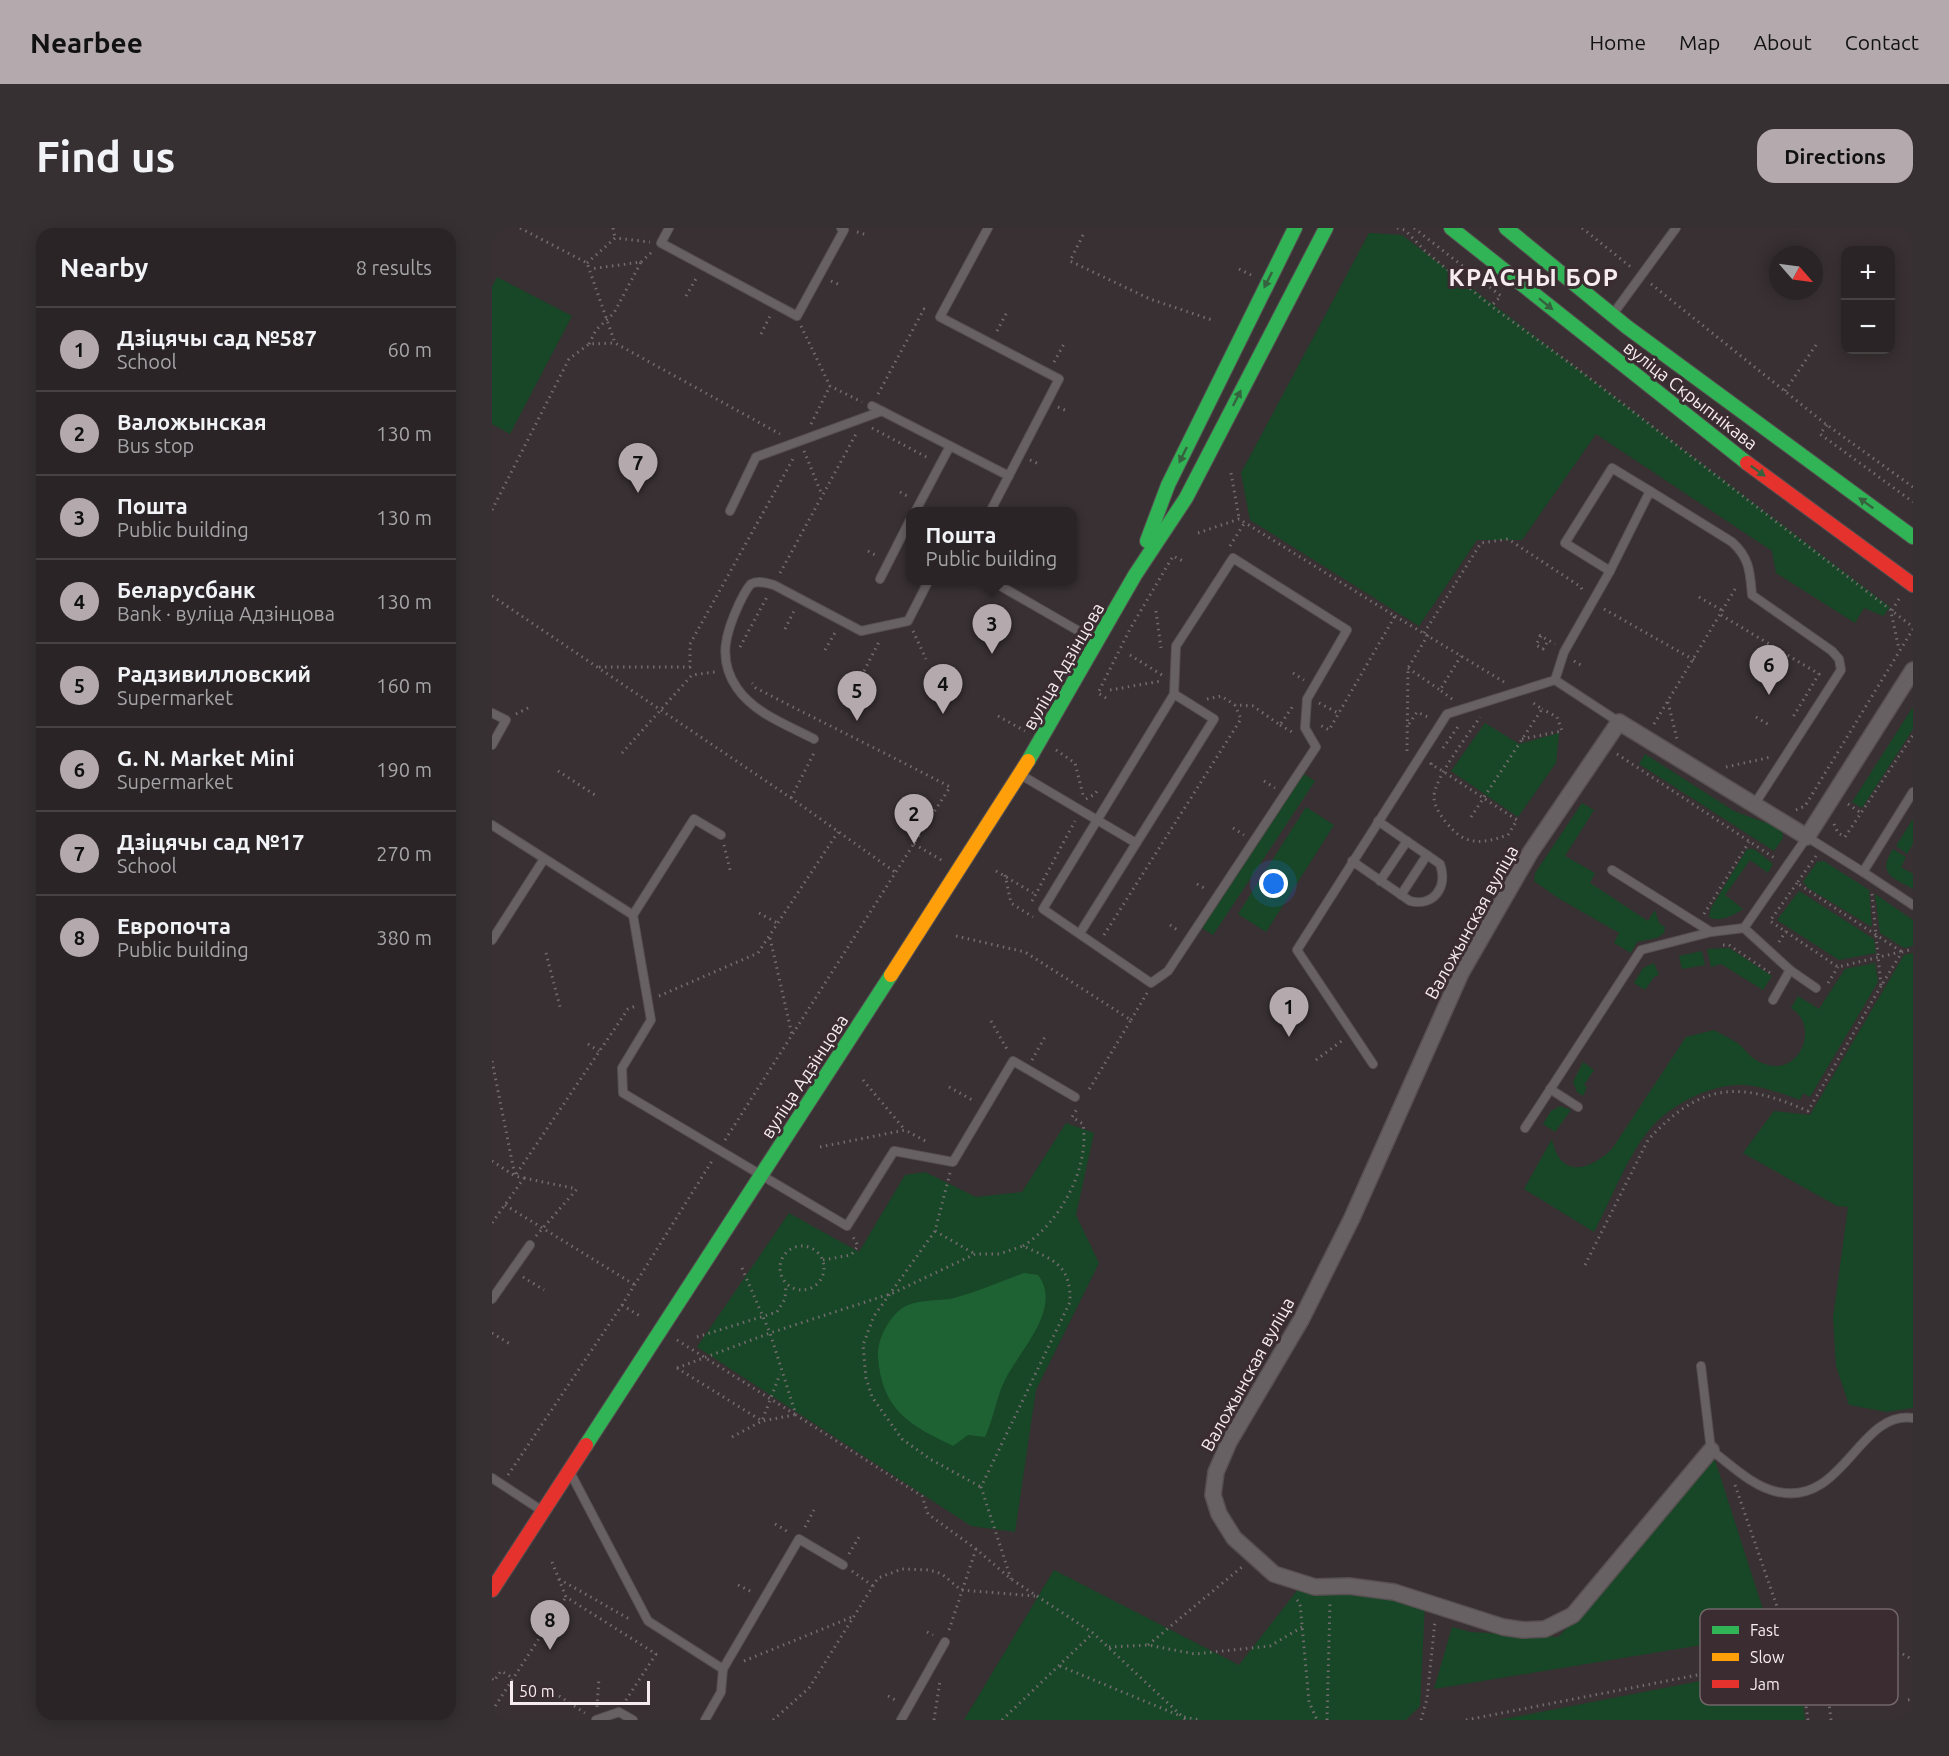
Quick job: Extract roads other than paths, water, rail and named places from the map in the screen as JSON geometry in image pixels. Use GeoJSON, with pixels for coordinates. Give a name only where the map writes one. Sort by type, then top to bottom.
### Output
{"type":"FeatureCollection","features":[{"type":"Feature","properties":{"kind":"main road","name":"вуліца Адзінцова"},"geometry":{"type":"LineString","coordinates":[[1135,575],[1168,485],[1295,228]]}},
{"type":"Feature","properties":{"kind":"main road","name":"вуліца Адзінцова"},"geometry":{"type":"LineString","coordinates":[[492,1590],[1021,774],[1135,575],[1186,498],[1326,228]]}},
{"type":"Feature","properties":{"kind":"main road","name":"вуліца Скрыпнікава"},"geometry":{"type":"LineString","coordinates":[[1451,228],[1711,436],[1913,585]]}},
{"type":"Feature","properties":{"kind":"main road","name":"вуліца Скрыпнікава"},"geometry":{"type":"LineString","coordinates":[[1506,228],[1613,316],[1913,537]]}},
{"type":"Feature","properties":{"kind":"street"},"geometry":{"type":"LineString","coordinates":[[1619,722],[1807,837],[1913,670]]}},
{"type":"Feature","properties":{"kind":"street","name":"Валожынская вуліца"},"geometry":{"type":"LineString","coordinates":[[1619,722],[1530,853],[1461,973],[1352,1218],[1301,1320],[1229,1442],[1216,1472],[1213,1495],[1219,1514],[1234,1538],[1274,1574],[1315,1587],[1330,1586],[1394,1592],[1523,1630],[1545,1629],[1573,1614],[1711,1450]]}},
{"type":"Feature","properties":{"kind":"lane"},"geometry":{"type":"LineString","coordinates":[[669,228],[661,243],[797,316],[844,230],[841,228]]}},
{"type":"Feature","properties":{"kind":"lane"},"geometry":{"type":"LineString","coordinates":[[988,228],[940,317],[1059,379],[993,507]]}},
{"type":"Feature","properties":{"kind":"lane"},"geometry":{"type":"LineString","coordinates":[[1613,316],[1640,275],[1676,228]]}},
{"type":"Feature","properties":{"kind":"lane"},"geometry":{"type":"LineString","coordinates":[[872,406],[1009,476]]}},
{"type":"Feature","properties":{"kind":"lane"},"geometry":{"type":"LineString","coordinates":[[730,511],[756,457],[882,411]]}},
{"type":"Feature","properties":{"kind":"lane"},"geometry":{"type":"LineString","coordinates":[[918,507],[950,446]]}},
{"type":"Feature","properties":{"kind":"lane"},"geometry":{"type":"LineString","coordinates":[[1610,571],[1565,543],[1612,468],[1732,542],[1744,552],[1750,568],[1752,595],[1839,658],[1841,670],[1753,806]]}},
{"type":"Feature","properties":{"kind":"lane"},"geometry":{"type":"LineString","coordinates":[[1555,680],[1564,652],[1610,571],[1650,491]]}},
{"type":"Feature","properties":{"kind":"lane"},"geometry":{"type":"LineString","coordinates":[[880,579],[906,535]]}},
{"type":"Feature","properties":{"kind":"lane"},"geometry":{"type":"LineString","coordinates":[[1233,558],[1347,630],[1307,699],[1305,728],[1316,747],[1168,971],[1151,983],[1043,909],[1174,694],[1176,646],[1233,558]]}},
{"type":"Feature","properties":{"kind":"lane"},"geometry":{"type":"LineString","coordinates":[[814,739],[758,709],[735,686],[729,670],[726,632],[745,593],[752,584],[762,582],[774,585],[861,631],[908,621],[926,585]]}},
{"type":"Feature","properties":{"kind":"lane"},"geometry":{"type":"LineString","coordinates":[[999,585],[1098,642]]}},
{"type":"Feature","properties":{"kind":"lane"},"geometry":{"type":"LineString","coordinates":[[1555,680],[1619,722]]}},
{"type":"Feature","properties":{"kind":"lane"},"geometry":{"type":"LineString","coordinates":[[1373,1064],[1297,950],[1447,714],[1555,680]]}},
{"type":"Feature","properties":{"kind":"lane"},"geometry":{"type":"LineString","coordinates":[[1080,933],[1214,719],[1174,694]]}},
{"type":"Feature","properties":{"kind":"lane"},"geometry":{"type":"LineString","coordinates":[[492,713],[506,720],[492,745]]}},
{"type":"Feature","properties":{"kind":"lane"},"geometry":{"type":"LineString","coordinates":[[1021,774],[1136,843]]}},
{"type":"Feature","properties":{"kind":"lane"},"geometry":{"type":"LineString","coordinates":[[1863,872],[1913,792]]}},
{"type":"Feature","properties":{"kind":"lane"},"geometry":{"type":"LineString","coordinates":[[721,835],[694,819],[633,915],[651,1020],[622,1068],[623,1093],[847,1226],[894,1151],[953,1162],[1013,1061],[1075,1097]]}},
{"type":"Feature","properties":{"kind":"lane"},"geometry":{"type":"LineString","coordinates":[[1352,861],[1401,895],[1420,903],[1433,898],[1439,892],[1443,874],[1440,864],[1378,820]]}},
{"type":"Feature","properties":{"kind":"lane"},"geometry":{"type":"LineString","coordinates":[[492,825],[633,915]]}},
{"type":"Feature","properties":{"kind":"lane"},"geometry":{"type":"LineString","coordinates":[[1525,1128],[1641,950],[1711,932],[1744,928],[1807,837],[1913,905]]}},
{"type":"Feature","properties":{"kind":"lane"},"geometry":{"type":"LineString","coordinates":[[1380,881],[1407,841]]}},
{"type":"Feature","properties":{"kind":"lane"},"geometry":{"type":"LineString","coordinates":[[1401,895],[1427,855]]}},
{"type":"Feature","properties":{"kind":"lane"},"geometry":{"type":"LineString","coordinates":[[492,940],[544,859]]}},
{"type":"Feature","properties":{"kind":"lane"},"geometry":{"type":"LineString","coordinates":[[1612,870],[1711,932]]}},
{"type":"Feature","properties":{"kind":"lane"},"geometry":{"type":"LineString","coordinates":[[1744,928],[1790,970],[1816,988]]}},
{"type":"Feature","properties":{"kind":"lane"},"geometry":{"type":"LineString","coordinates":[[1773,1000],[1790,970]]}},
{"type":"Feature","properties":{"kind":"lane"},"geometry":{"type":"LineString","coordinates":[[1550,1089],[1578,1107]]}},
{"type":"Feature","properties":{"kind":"lane"},"geometry":{"type":"LineString","coordinates":[[492,1299],[530,1245]]}},
{"type":"Feature","properties":{"kind":"lane"},"geometry":{"type":"LineString","coordinates":[[1701,1366],[1711,1450],[1753,1481],[1777,1492],[1803,1493],[1833,1476],[1868,1437],[1884,1426],[1905,1417],[1913,1418]]}},
{"type":"Feature","properties":{"kind":"lane"},"geometry":{"type":"LineString","coordinates":[[569,1470],[648,1621],[723,1669]]}},
{"type":"Feature","properties":{"kind":"lane"},"geometry":{"type":"LineString","coordinates":[[492,1478],[543,1511]]}},
{"type":"Feature","properties":{"kind":"lane"},"geometry":{"type":"LineString","coordinates":[[705,1720],[721,1692],[723,1669],[800,1539],[843,1565]]}},
{"type":"Feature","properties":{"kind":"lane"},"geometry":{"type":"LineString","coordinates":[[901,1720],[945,1642]]}},
{"type":"Feature","properties":{"kind":"lane"},"geometry":{"type":"LineString","coordinates":[[596,1720],[619,1712],[633,1720]]}},
{"type":"Feature","properties":{"kind":"place","name":"Дзіцячы сад №17"},"geometry":{"type":"Point","coordinates":[638,493]}},
{"type":"Feature","properties":{"kind":"place","name":"Пошта"},"geometry":{"type":"Point","coordinates":[992,654]}},
{"type":"Feature","properties":{"kind":"place","name":"G. N. Market Mini"},"geometry":{"type":"Point","coordinates":[1769,695]}},
{"type":"Feature","properties":{"kind":"place","name":"Беларусбанк"},"geometry":{"type":"Point","coordinates":[943,714]}},
{"type":"Feature","properties":{"kind":"place","name":"Радзивилловский"},"geometry":{"type":"Point","coordinates":[857,721]}},
{"type":"Feature","properties":{"kind":"place","name":"Валожынская"},"geometry":{"type":"Point","coordinates":[914,844]}},
{"type":"Feature","properties":{"kind":"place","name":"Дзіцячы сад №587"},"geometry":{"type":"Point","coordinates":[1289,1037]}},
{"type":"Feature","properties":{"kind":"place","name":"Европочта"},"geometry":{"type":"Point","coordinates":[550,1650]}},
{"type":"Feature","properties":{"kind":"district","name":"КРАСНЫ БОР"},"geometry":{"type":"Point","coordinates":[1534,277]}}]}
